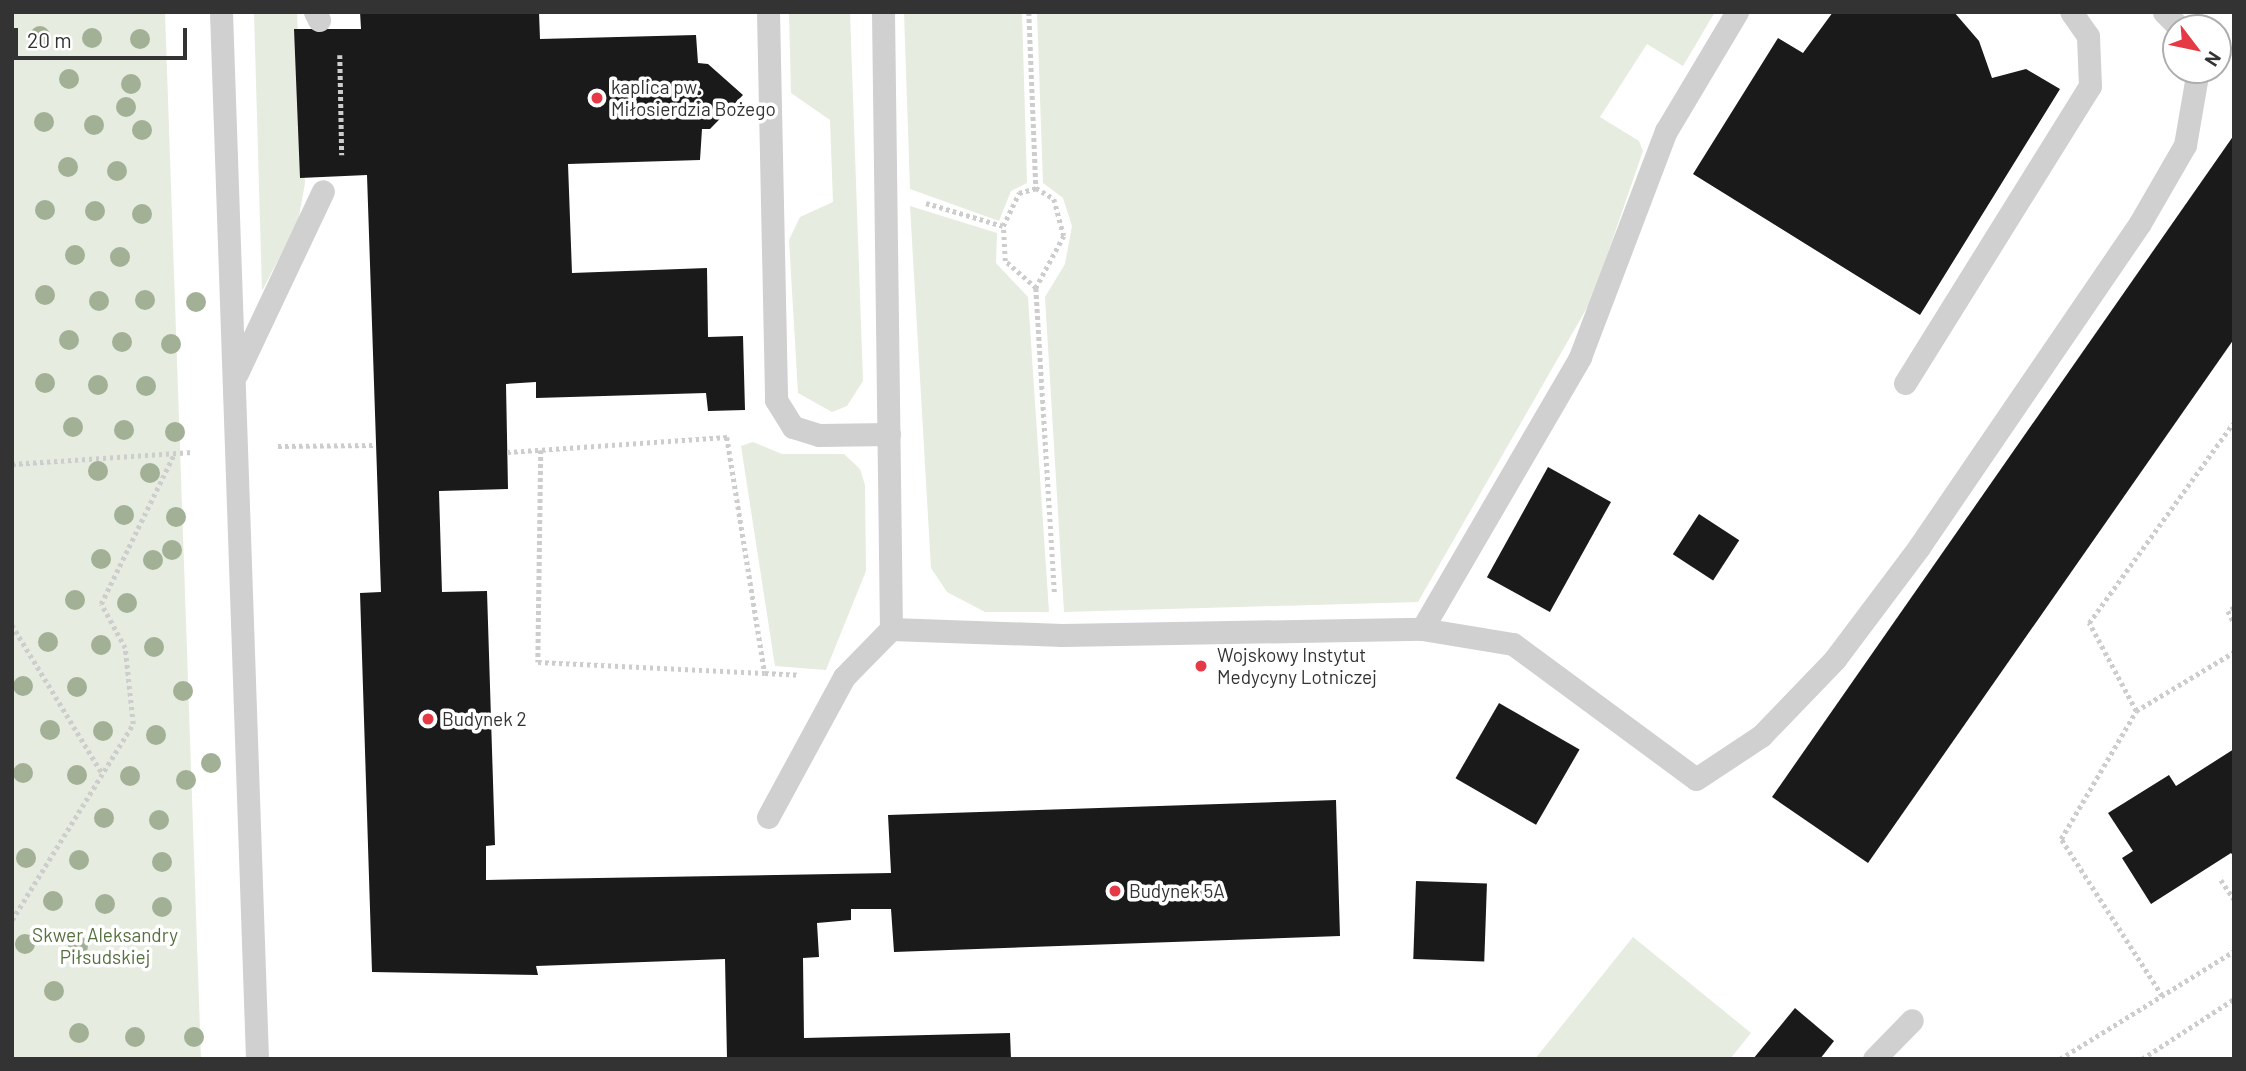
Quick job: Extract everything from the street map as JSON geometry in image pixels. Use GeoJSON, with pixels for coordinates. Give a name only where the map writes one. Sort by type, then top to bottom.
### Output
{"type":"FeatureCollection","features":[{"type":"Feature","properties":{"kind":"lane"},"geometry":{"type":"LineString","coordinates":[[221,12],[257,1059]]}},
{"type":"Feature","properties":{"kind":"lane"},"geometry":{"type":"LineString","coordinates":[[768,12],[776,400],[793,427],[819,435],[888,434]]}},
{"type":"Feature","properties":{"kind":"lane"},"geometry":{"type":"LineString","coordinates":[[768,817],[844,677],[891,629],[883,12]]}},
{"type":"Feature","properties":{"kind":"lane"},"geometry":{"type":"LineString","coordinates":[[1422,629],[1580,357],[1666,131],[1737,12]]}},
{"type":"Feature","properties":{"kind":"lane"},"geometry":{"type":"LineString","coordinates":[[1905,383],[2091,86],[2088,36],[2071,12]]}},
{"type":"Feature","properties":{"kind":"lane"},"geometry":{"type":"LineString","coordinates":[[891,629],[1062,635],[1422,629],[1513,644],[1696,779],[1761,736],[1835,659],[1919,547],[2140,222],[2185,145],[2196,84]]}},
{"type":"Feature","properties":{"kind":"lane"},"geometry":{"type":"LineString","coordinates":[[234,379],[323,191]]}},
{"type":"Feature","properties":{"kind":"lane"},"geometry":{"type":"LineString","coordinates":[[1874,1059],[1912,1020]]}},
{"type":"Feature","properties":{"kind":"path"},"geometry":{"type":"LineString","coordinates":[[1029,12],[1036,188]]}},
{"type":"Feature","properties":{"kind":"path"},"geometry":{"type":"LineString","coordinates":[[886,191],[1003,226]]}},
{"type":"Feature","properties":{"kind":"path"},"geometry":{"type":"LineString","coordinates":[[2136,711],[2089,623],[2233,423]]}},
{"type":"Feature","properties":{"kind":"path"},"geometry":{"type":"LineString","coordinates":[[272,446],[376,445]]}},
{"type":"Feature","properties":{"kind":"path"},"geometry":{"type":"LineString","coordinates":[[541,450],[538,662],[765,673]]}},
{"type":"Feature","properties":{"kind":"path"},"geometry":{"type":"LineString","coordinates":[[12,464],[174,454],[101,604],[125,648],[133,724],[12,920]]}},
{"type":"Feature","properties":{"kind":"path"},"geometry":{"type":"LineString","coordinates":[[2234,608],[2228,611],[2234,623]]}},
{"type":"Feature","properties":{"kind":"path"},"geometry":{"type":"LineString","coordinates":[[12,625],[102,773]]}},
{"type":"Feature","properties":{"kind":"path"},"geometry":{"type":"LineString","coordinates":[[2162,996],[2061,839],[2136,711],[2234,652]]}},
{"type":"Feature","properties":{"kind":"path"},"geometry":{"type":"LineString","coordinates":[[2221,880],[2234,899]]}},
{"type":"Feature","properties":{"kind":"path"},"geometry":{"type":"LineString","coordinates":[[2060,1059],[2234,951]]}},
{"type":"Feature","properties":{"kind":"path"},"geometry":{"type":"LineString","coordinates":[[2142,1059],[2234,999]]}},
{"type":"Feature","properties":{"kind":"green space","name":"Skwer Aleksandry Piłsudskiej"},"geometry":{"type":"Polygon","coordinates":[[[12,12],[165,12],[201,1059],[12,1059],[12,12]]]}},
{"type":"Feature","properties":{"kind":"green space"},"geometry":{"type":"Polygon","coordinates":[[[254,12],[297,12],[305,183],[298,222],[262,291],[254,12]]]}},
{"type":"Feature","properties":{"kind":"green space"},"geometry":{"type":"Polygon","coordinates":[[[789,12],[850,12],[863,381],[847,406],[832,412],[798,393],[789,240],[800,217],[833,202],[830,120],[791,93],[789,12]]]}},
{"type":"Feature","properties":{"kind":"green space"},"geometry":{"type":"Polygon","coordinates":[[[904,12],[1022,12],[1027,183],[1011,191],[999,221],[910,189],[904,12]]]}},
{"type":"Feature","properties":{"kind":"green space"},"geometry":{"type":"Polygon","coordinates":[[[1037,12],[1715,12],[1683,66],[1647,44],[1600,117],[1639,141],[1643,151],[1592,299],[1418,602],[1064,612],[1045,297],[1065,264],[1072,226],[1063,198],[1043,183],[1037,12]]]}},
{"type":"Feature","properties":{"kind":"green space"},"geometry":{"type":"Polygon","coordinates":[[[910,206],[997,233],[996,263],[1028,297],[1049,612],[985,612],[947,592],[931,568],[910,206]]]}},
{"type":"Feature","properties":{"kind":"green space"},"geometry":{"type":"Polygon","coordinates":[[[753,442],[782,454],[844,454],[860,469],[865,485],[866,571],[826,670],[775,666],[741,446],[753,442]]]}},
{"type":"Feature","properties":{"kind":"green space"},"geometry":{"type":"Polygon","coordinates":[[[1633,937],[1751,1033],[1730,1059],[1535,1059],[1633,937]]]}},
{"type":"Feature","properties":{"kind":"building"},"geometry":{"type":"Polygon","coordinates":[[[360,12],[539,12],[540,39],[696,35],[698,63],[708,64],[743,95],[710,129],[702,129],[700,160],[568,164],[572,273],[707,268],[708,337],[743,336],[745,410],[708,411],[706,393],[536,398],[536,382],[506,384],[508,489],[439,491],[442,592],[487,591],[495,845],[486,846],[486,880],[891,873],[888,815],[1336,800],[1340,936],[894,952],[891,909],[851,909],[851,920],[817,923],[819,957],[803,958],[804,1038],[1010,1033],[1011,1059],[727,1059],[725,959],[536,966],[538,975],[372,972],[360,593],[381,592],[367,175],[300,178],[294,29],[361,29],[360,12]]]}},
{"type":"Feature","properties":{"kind":"building"},"geometry":{"type":"Polygon","coordinates":[[[1833,12],[1954,12],[1979,41],[1992,78],[2026,69],[2060,89],[1920,315],[1693,174],[1778,38],[1803,53],[1833,12]]]}},
{"type":"Feature","properties":{"kind":"building"},"geometry":{"type":"Polygon","coordinates":[[[2234,135],[2234,339],[1868,863],[1772,797],[2234,135]]]}},
{"type":"Feature","properties":{"kind":"building"},"geometry":{"type":"Polygon","coordinates":[[[1548,467],[1611,502],[1550,612],[1487,577],[1548,467]]]}},
{"type":"Feature","properties":{"kind":"building"},"geometry":{"type":"Polygon","coordinates":[[[1699,514],[1739,540],[1713,580],[1673,554],[1699,514]]]}},
{"type":"Feature","properties":{"kind":"building"},"geometry":{"type":"Polygon","coordinates":[[[1499,703],[1580,749],[1536,825],[1456,778],[1499,703]]]}},
{"type":"Feature","properties":{"kind":"building"},"geometry":{"type":"Polygon","coordinates":[[[2234,749],[2234,857],[2231,853],[2151,904],[2122,858],[2133,851],[2108,813],[2169,775],[2176,786],[2234,749]]]}},
{"type":"Feature","properties":{"kind":"building"},"geometry":{"type":"Polygon","coordinates":[[[1416,881],[1487,883],[1484,961],[1413,959],[1416,881]]]}},
{"type":"Feature","properties":{"kind":"building"},"geometry":{"type":"Polygon","coordinates":[[[1795,1008],[1834,1041],[1820,1059],[1753,1059],[1795,1008]]]}},
{"type":"Feature","properties":{"kind":"place","name":"kaplica pw. Miłosierdzia Bożego"},"geometry":{"type":"Point","coordinates":[597,98]}},
{"type":"Feature","properties":{"kind":"place","name":"Wojskowy Instytut Medycyny Lotniczej"},"geometry":{"type":"Point","coordinates":[1201,666]}},
{"type":"Feature","properties":{"kind":"place","name":"Budynek 2"},"geometry":{"type":"Point","coordinates":[428,719]}},
{"type":"Feature","properties":{"kind":"place","name":"Budynek 5A"},"geometry":{"type":"Point","coordinates":[1115,891]}}]}
